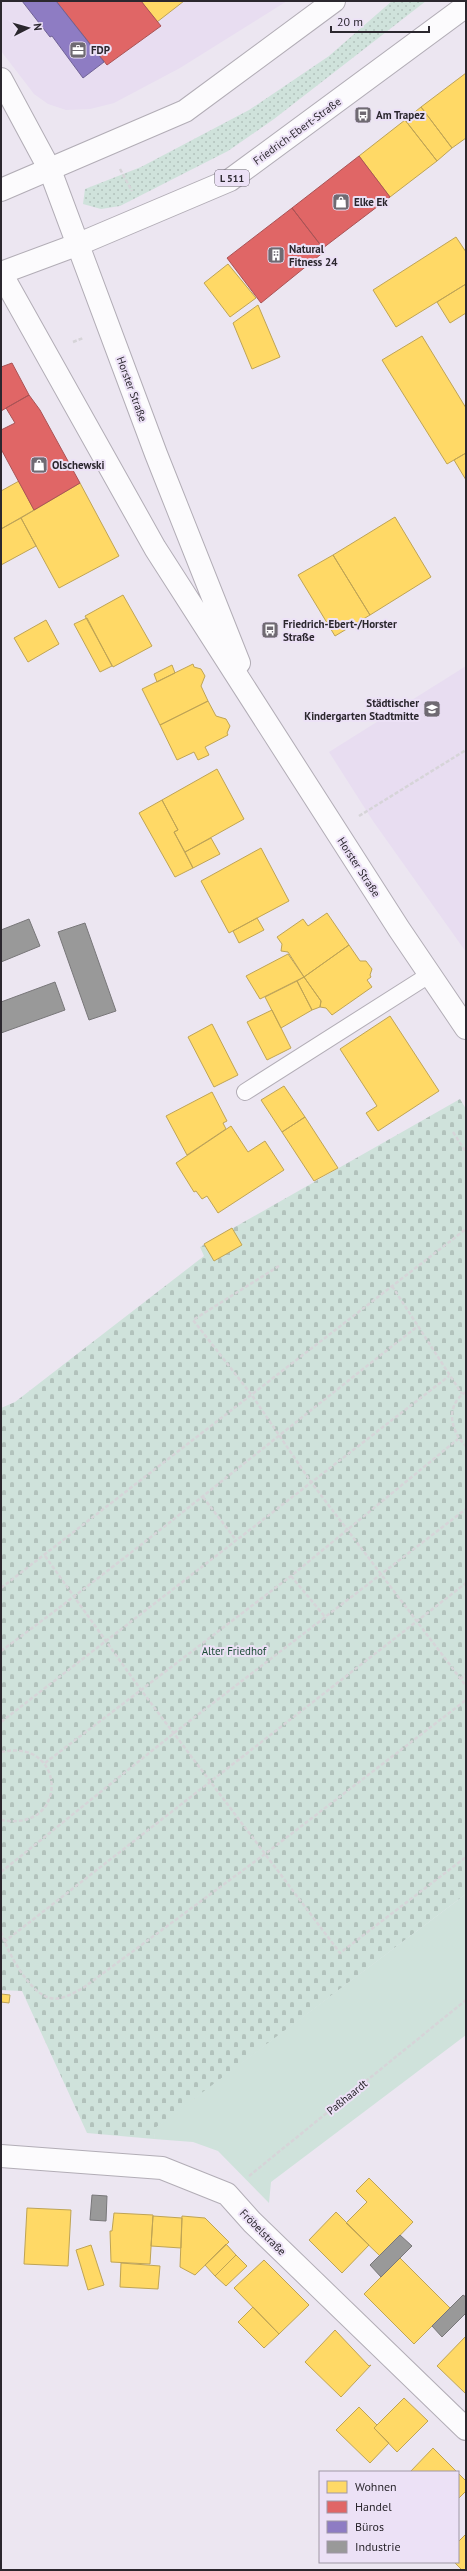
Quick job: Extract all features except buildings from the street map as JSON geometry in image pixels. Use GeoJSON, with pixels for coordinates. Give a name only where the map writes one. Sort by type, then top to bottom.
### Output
{"type":"FeatureCollection","features":[{"type":"Feature","properties":{"kind":"main road"},"geometry":{"type":"LineString","coordinates":[[1,190],[107,146],[185,111],[334,1]]}},
{"type":"Feature","properties":{"kind":"main road","name":"Friedrich-Ebert-Straße"},"geometry":{"type":"LineString","coordinates":[[1,273],[79,244],[230,180],[466,6]]}},
{"type":"Feature","properties":{"kind":"main road","name":"Horster Straße"},"geometry":{"type":"LineString","coordinates":[[1,79],[50,170],[79,244],[156,454],[233,645],[254,703]]}},
{"type":"Feature","properties":{"kind":"main road","name":"Horster Straße"},"geometry":{"type":"LineString","coordinates":[[1,273],[155,548],[336,831],[466,1028]]}},
{"type":"Feature","properties":{"kind":"main road","name":"Fröbelstraße"},"geometry":{"type":"LineString","coordinates":[[1,2156],[162,2168],[227,2194],[252,2222],[466,2430]]}},
{"type":"Feature","properties":{"kind":"lane"},"geometry":{"type":"LineString","coordinates":[[245,1092],[429,974]]}},
{"type":"Feature","properties":{"kind":"path"},"geometry":{"type":"LineString","coordinates":[[107,146],[146,216]]}},
{"type":"Feature","properties":{"kind":"path"},"geometry":{"type":"LineString","coordinates":[[46,354],[109,326]]}},
{"type":"Feature","properties":{"kind":"path"},"geometry":{"type":"LineString","coordinates":[[336,831],[466,750]]}},
{"type":"Feature","properties":{"kind":"path"},"geometry":{"type":"LineString","coordinates":[[452,1132],[466,1152]]}},
{"type":"Feature","properties":{"kind":"path"},"geometry":{"type":"LineString","coordinates":[[1,1588],[45,1556],[251,1394],[466,1229]]}},
{"type":"Feature","properties":{"kind":"path"},"geometry":{"type":"LineString","coordinates":[[279,1266],[194,1320],[251,1394],[312,1482],[466,1686]]}},
{"type":"Feature","properties":{"kind":"path"},"geometry":{"type":"LineString","coordinates":[[392,1286],[462,1394]]}},
{"type":"Feature","properties":{"kind":"path"},"geometry":{"type":"LineString","coordinates":[[1,1651],[74,1597],[203,1497],[279,1433],[418,1326]]}},
{"type":"Feature","properties":{"kind":"path"},"geometry":{"type":"LineString","coordinates":[[1,1722],[106,1643],[236,1540],[449,1376]]}},
{"type":"Feature","properties":{"kind":"path"},"geometry":{"type":"LineString","coordinates":[[466,1392],[462,1394],[455,1404],[452,1416],[453,1428],[458,1439],[466,1446]]}},
{"type":"Feature","properties":{"kind":"path"},"geometry":{"type":"LineString","coordinates":[[45,1763],[291,1576],[458,1439]]}},
{"type":"Feature","properties":{"kind":"path"},"geometry":{"type":"LineString","coordinates":[[203,1497],[236,1540]]}},
{"type":"Feature","properties":{"kind":"path"},"geometry":{"type":"LineString","coordinates":[[1,1872],[174,1733],[326,1618],[466,1509]]}},
{"type":"Feature","properties":{"kind":"path"},"geometry":{"type":"LineString","coordinates":[[45,1556],[106,1643],[340,1953],[466,1857]]}},
{"type":"Feature","properties":{"kind":"path"},"geometry":{"type":"LineString","coordinates":[[291,1576],[326,1618]]}},
{"type":"Feature","properties":{"kind":"path"},"geometry":{"type":"LineString","coordinates":[[4,1942],[466,1583]]}},
{"type":"Feature","properties":{"kind":"path"},"geometry":{"type":"LineString","coordinates":[[460,1679],[466,1674]]}},
{"type":"Feature","properties":{"kind":"path"},"geometry":{"type":"LineString","coordinates":[[1,1932],[4,1942],[25,1978],[39,1993],[51,1998],[63,1998],[82,1988],[265,1854],[466,1700]]}},
{"type":"Feature","properties":{"kind":"path"},"geometry":{"type":"LineString","coordinates":[[1,1752],[17,1749],[32,1753],[45,1763],[52,1777],[52,1794],[45,1808],[27,1820],[17,1823],[1,1820]]}},
{"type":"Feature","properties":{"kind":"path","name":"Paßhaardt"},"geometry":{"type":"LineString","coordinates":[[227,2194],[466,2000]]}},
{"type":"Feature","properties":{"kind":"shaded area"},"geometry":{"type":"Polygon","coordinates":[[[1,1],[287,1],[180,68],[114,103],[90,109],[66,110],[48,104],[34,94],[1,51],[1,1]]]}},
{"type":"Feature","properties":{"kind":"shaded area"},"geometry":{"type":"Polygon","coordinates":[[[466,666],[466,952],[373,821],[329,752],[466,666]]]}},
{"type":"Feature","properties":{"kind":"green space"},"geometry":{"type":"Polygon","coordinates":[[[392,1],[426,1],[274,119],[228,151],[120,206],[101,209],[83,204],[85,189],[141,167],[249,110],[329,56],[392,1]]]}},
{"type":"Feature","properties":{"kind":"green space","name":"Alter Friedhof"},"geometry":{"type":"Polygon","coordinates":[[[460,1099],[466,1109],[466,1894],[156,2128],[154,2139],[87,2133],[22,1991],[1,1990],[1,1408],[15,1402],[204,1256],[200,1247],[460,1099]]]}},
{"type":"Feature","properties":{"kind":"green space"},"geometry":{"type":"Polygon","coordinates":[[[466,1894],[466,2035],[271,2182],[269,2203],[218,2151],[193,2142],[154,2139],[155,2128],[466,1894]]]}},
{"type":"Feature","properties":{"kind":"place","name":"FDP"},"geometry":{"type":"Point","coordinates":[78,50]}},
{"type":"Feature","properties":{"kind":"place","name":"Am Trapez"},"geometry":{"type":"Point","coordinates":[363,115]}},
{"type":"Feature","properties":{"kind":"place","name":"Elke Ek"},"geometry":{"type":"Point","coordinates":[341,202]}},
{"type":"Feature","properties":{"kind":"place","name":"Natural Fitness 24"},"geometry":{"type":"Point","coordinates":[276,255]}},
{"type":"Feature","properties":{"kind":"place","name":"Olschewski"},"geometry":{"type":"Point","coordinates":[39,465]}},
{"type":"Feature","properties":{"kind":"place","name":"Friedrich-Ebert-/Horster Straße"},"geometry":{"type":"Point","coordinates":[270,630]}},
{"type":"Feature","properties":{"kind":"place","name":"Städtischer Kindergarten Stadtmitte"},"geometry":{"type":"Point","coordinates":[432,709]}}]}
